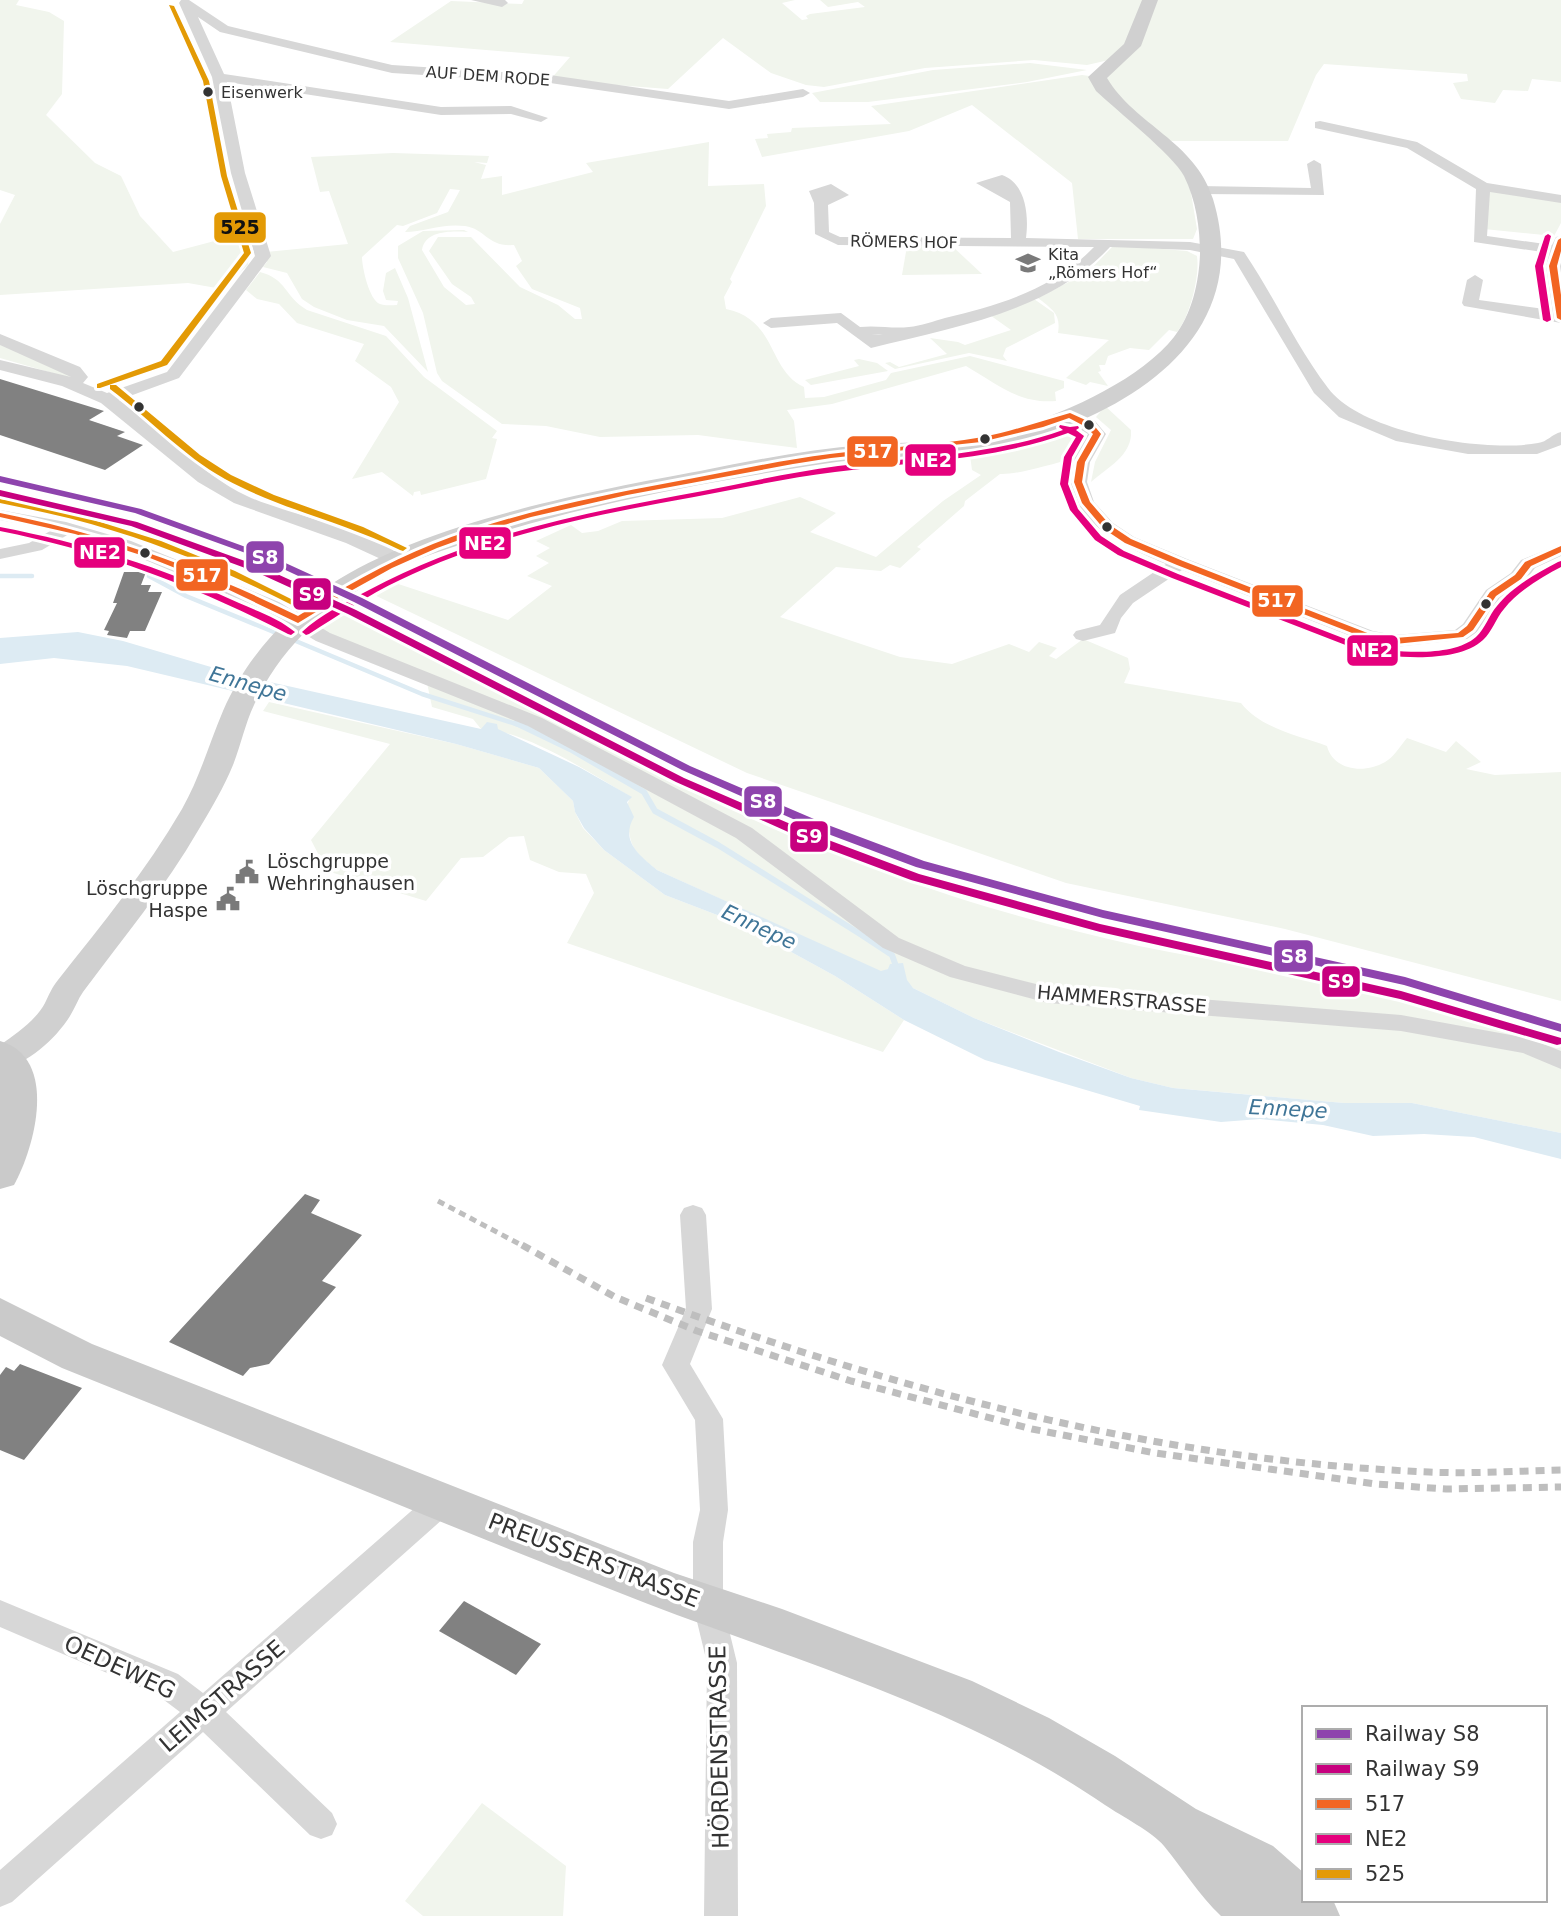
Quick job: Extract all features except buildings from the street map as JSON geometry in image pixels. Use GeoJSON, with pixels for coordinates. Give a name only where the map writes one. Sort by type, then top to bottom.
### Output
{"type":"FeatureCollection","features":[{"type":"Feature","properties":{"kind":"main road"},"geometry":{"type":"LineString","coordinates":[[0,1175],[17,1124],[19,1104],[14,1076],[1,1052]]}},
{"type":"Feature","properties":{"kind":"main road","name":"PREUSSERSTRASSE"},"geometry":{"type":"LineString","coordinates":[[0,1314],[49,1344],[708,1605],[782,1630],[982,1709],[1098,1772],[1178,1826],[1255,1863],[1314,1916]]}},
{"type":"Feature","properties":{"kind":"main road","name":"PREUSSERSTRASSE"},"geometry":{"type":"LineString","coordinates":[[1178,1826],[1225,1885],[1258,1916]]}},
{"type":"Feature","properties":{"kind":"street"},"geometry":{"type":"LineString","coordinates":[[477,0],[502,3]]}},
{"type":"Feature","properties":{"kind":"street"},"geometry":{"type":"LineString","coordinates":[[1,1052],[58,1009],[64,993],[107,944],[169,852],[222,760],[239,707],[266,658],[294,625],[329,597],[387,564],[466,535],[643,489],[834,456],[953,448],[986,442],[1070,415],[1145,375],[1188,337],[1207,287],[1212,250],[1199,190],[1189,168],[1102,86],[1097,77],[1132,46],[1150,0]]}},
{"type":"Feature","properties":{"kind":"street"},"geometry":{"type":"LineString","coordinates":[[105,399],[173,374],[262,256],[239,173],[219,77],[185,1]]}},
{"type":"Feature","properties":{"kind":"street","name":"AUF DEM RODE"},"geometry":{"type":"LineString","coordinates":[[185,1],[224,29],[319,54],[392,69],[550,79],[729,105],[803,93]]}},
{"type":"Feature","properties":{"kind":"street"},"geometry":{"type":"LineString","coordinates":[[219,77],[441,111],[510,110],[541,118]]}},
{"type":"Feature","properties":{"kind":"street"},"geometry":{"type":"LineString","coordinates":[[1320,125],[1412,145],[1483,187],[1561,199]]}},
{"type":"Feature","properties":{"kind":"street"},"geometry":{"type":"LineString","coordinates":[[1199,190],[1319,192],[1314,164]]}},
{"type":"Feature","properties":{"kind":"street"},"geometry":{"type":"LineString","coordinates":[[1475,280],[1470,303],[1561,317],[1553,266],[1559,245],[1479,239],[1483,187]]}},
{"type":"Feature","properties":{"kind":"street"},"geometry":{"type":"LineString","coordinates":[[1017,200],[1020,210],[1018,241]]}},
{"type":"Feature","properties":{"kind":"street","name":"RÖMERS HOF"},"geometry":{"type":"LineString","coordinates":[[821,203],[822,234],[838,241],[1106,243],[1239,254],[1322,393],[1345,412],[1381,430],[1438,445],[1496,451],[1558,444]]}},
{"type":"Feature","properties":{"kind":"street"},"geometry":{"type":"LineString","coordinates":[[771,323],[841,318],[857,332],[879,329],[904,332],[1034,296],[1079,272],[1106,243]]}},
{"type":"Feature","properties":{"kind":"street"},"geometry":{"type":"LineString","coordinates":[[0,339],[74,370],[80,377],[73,384]]}},
{"type":"Feature","properties":{"kind":"street"},"geometry":{"type":"LineString","coordinates":[[0,365],[73,384],[105,399],[220,489],[387,564]]}},
{"type":"Feature","properties":{"kind":"street"},"geometry":{"type":"LineString","coordinates":[[1070,415],[1089,425],[1097,434],[1081,462],[1078,482],[1086,503],[1107,527],[1128,541],[1180,564],[1362,634],[1395,641],[1460,635],[1470,628],[1493,594],[1518,577],[1528,564],[1561,549]]}},
{"type":"Feature","properties":{"kind":"street","name":"HAMMERSTRASSE"},"geometry":{"type":"LineString","coordinates":[[0,515],[66,527],[155,556],[272,606],[294,625],[535,722],[654,783],[770,851],[891,943],[958,972],[1048,995],[1401,1023],[1528,1046],[1561,1061]]}},
{"type":"Feature","properties":{"kind":"street"},"geometry":{"type":"LineString","coordinates":[[0,554],[35,548],[66,527]]}},
{"type":"Feature","properties":{"kind":"street"},"geometry":{"type":"LineString","coordinates":[[1083,635],[1108,629],[1111,615],[1121,604],[1180,564]]}},
{"type":"Feature","properties":{"kind":"street","name":"HÖRDENSTRASSE"},"geometry":{"type":"LineString","coordinates":[[693,1216],[699,1309],[676,1364],[709,1419],[713,1510],[708,1542],[708,1605],[722,1663],[721,1916]]}},
{"type":"Feature","properties":{"kind":"street","name":"LEIMSTRASSE"},"geometry":{"type":"LineString","coordinates":[[0,1891],[443,1501]]}},
{"type":"Feature","properties":{"kind":"street","name":"OEDEWEG"},"geometry":{"type":"LineString","coordinates":[[0,1613],[167,1684],[204,1712],[321,1824]]}},
{"type":"Feature","properties":{"kind":"shaded area"},"geometry":{"type":"Polygon","coordinates":[[[0,0],[19,0],[16,5],[49,12],[64,21],[62,94],[46,115],[95,163],[121,176],[140,216],[173,252],[222,239],[250,247],[248,265],[222,289],[188,283],[0,295],[0,224],[15,195],[0,190],[0,0]]]}},
{"type":"Feature","properties":{"kind":"shaded area"},"geometry":{"type":"Polygon","coordinates":[[[524,0],[795,0],[782,3],[802,20],[808,19],[806,16],[810,14],[865,7],[858,2],[828,7],[820,0],[1561,0],[1561,82],[1532,79],[1528,91],[1503,90],[1495,103],[1461,99],[1453,83],[1468,81],[1467,74],[1324,64],[1316,75],[1288,141],[1167,141],[1188,175],[1197,229],[1193,239],[1078,239],[1072,183],[972,105],[909,131],[762,157],[755,139],[768,138],[767,134],[791,132],[792,128],[891,124],[871,106],[1082,75],[1097,77],[1109,60],[1087,65],[1034,60],[925,68],[824,87],[806,85],[771,73],[723,38],[668,89],[550,80],[570,57],[390,42],[451,1],[522,4],[524,0]]]}},
{"type":"Feature","properties":{"kind":"shaded area"},"geometry":{"type":"Polygon","coordinates":[[[1030,63],[1087,70],[1027,82],[868,102],[820,102],[812,93],[933,70],[1030,63]]]}},
{"type":"Feature","properties":{"kind":"shaded area"},"geometry":{"type":"Polygon","coordinates":[[[709,142],[708,186],[764,184],[766,206],[730,279],[732,282],[724,297],[726,309],[755,323],[784,369],[804,387],[805,398],[824,397],[886,380],[891,373],[970,356],[1064,381],[1064,388],[1055,392],[1056,401],[1019,396],[966,366],[832,404],[787,410],[794,421],[797,448],[698,435],[600,437],[546,426],[502,424],[442,381],[437,373],[423,313],[398,258],[398,246],[423,231],[464,230],[468,232],[434,235],[424,243],[422,250],[444,287],[466,305],[475,304],[471,297],[452,284],[429,251],[438,237],[471,237],[520,287],[558,305],[575,319],[582,319],[580,308],[532,289],[516,266],[522,261],[514,245],[492,241],[465,226],[405,232],[410,226],[448,212],[460,190],[450,189],[437,213],[403,226],[397,225],[362,257],[369,290],[380,304],[397,305],[398,301],[386,300],[383,291],[386,273],[395,268],[408,298],[428,372],[384,326],[347,320],[314,307],[302,299],[287,273],[263,267],[267,262],[266,252],[348,244],[329,191],[320,192],[311,157],[393,153],[489,156],[487,163],[474,162],[486,165],[481,179],[502,176],[502,195],[593,172],[586,163],[709,142]]]}},
{"type":"Feature","properties":{"kind":"shaded area"},"geometry":{"type":"Polygon","coordinates":[[[1486,189],[1561,199],[1561,223],[1554,236],[1484,229],[1486,189]]]}},
{"type":"Feature","properties":{"kind":"shaded area"},"geometry":{"type":"Polygon","coordinates":[[[1114,245],[1187,251],[1197,256],[1195,284],[1190,306],[1177,332],[1169,330],[1149,350],[1130,348],[1108,356],[1105,365],[1099,365],[1101,371],[1098,372],[1108,386],[1090,382],[1086,385],[1066,378],[1109,340],[1058,333],[1055,313],[1038,298],[1088,272],[1114,245]]]}},
{"type":"Feature","properties":{"kind":"shaded area"},"geometry":{"type":"Polygon","coordinates":[[[907,246],[952,246],[982,274],[902,275],[907,246]]]}},
{"type":"Feature","properties":{"kind":"shaded area"},"geometry":{"type":"Polygon","coordinates":[[[260,272],[281,283],[299,305],[307,310],[386,336],[424,377],[497,431],[492,438],[497,439],[486,479],[421,495],[420,491],[414,492],[413,496],[382,472],[352,479],[399,402],[391,387],[355,361],[364,344],[297,323],[279,304],[257,299],[246,290],[260,272]]]}},
{"type":"Feature","properties":{"kind":"shaded area"},"geometry":{"type":"Polygon","coordinates":[[[1034,299],[1054,313],[1055,323],[1006,348],[1003,356],[1007,361],[969,353],[895,369],[885,363],[890,362],[899,367],[947,354],[930,338],[965,345],[1011,330],[987,313],[1034,299]]]}},
{"type":"Feature","properties":{"kind":"shaded area"},"geometry":{"type":"Polygon","coordinates":[[[0,342],[71,371],[70,378],[0,358],[0,342]]]}},
{"type":"Feature","properties":{"kind":"shaded area"},"geometry":{"type":"Polygon","coordinates":[[[854,360],[877,363],[888,371],[811,385],[805,380],[859,366],[854,360]]]}},
{"type":"Feature","properties":{"kind":"shaded area"},"geometry":{"type":"Polygon","coordinates":[[[1105,406],[1131,430],[1131,439],[1118,460],[1091,482],[1095,462],[1111,430],[1096,417],[1105,406]]]}},
{"type":"Feature","properties":{"kind":"shaded area"},"geometry":{"type":"Polygon","coordinates":[[[1063,427],[1081,431],[1086,436],[1071,459],[1025,471],[1000,474],[965,501],[964,506],[917,547],[921,549],[900,568],[890,565],[881,571],[836,567],[780,617],[900,657],[952,664],[1009,644],[1029,652],[1039,642],[1057,648],[1049,656],[1056,659],[1083,639],[1128,658],[1130,669],[1124,683],[1241,703],[1249,712],[1269,725],[1327,746],[1336,761],[1352,768],[1380,765],[1391,758],[1407,738],[1446,752],[1456,741],[1481,762],[1466,769],[1495,775],[1561,772],[1561,1001],[1285,929],[1066,883],[747,773],[366,591],[383,579],[508,620],[552,586],[527,576],[549,563],[536,556],[550,548],[536,541],[571,525],[582,533],[598,531],[622,521],[722,518],[800,497],[836,513],[810,532],[876,557],[943,501],[981,475],[972,470],[970,455],[1014,448],[1063,427]]]}},
{"type":"Feature","properties":{"kind":"shaded area"},"geometry":{"type":"Polygon","coordinates":[[[339,608],[704,786],[806,840],[915,883],[970,902],[1083,933],[1199,957],[1400,991],[1561,1039],[1561,1133],[1412,1103],[1344,1103],[1173,1088],[1131,1078],[974,1018],[913,988],[888,969],[881,972],[657,870],[634,848],[627,809],[631,797],[537,745],[498,731],[481,729],[473,719],[432,707],[426,678],[324,631],[320,625],[339,608]]]}},
{"type":"Feature","properties":{"kind":"shaded area"},"geometry":{"type":"Polygon","coordinates":[[[269,702],[456,744],[539,768],[573,801],[583,828],[604,850],[665,895],[738,923],[835,976],[904,1020],[883,1052],[567,943],[594,893],[586,874],[559,872],[530,860],[524,836],[509,837],[483,857],[461,858],[426,901],[327,871],[311,840],[390,744],[263,711],[269,702]]]}},
{"type":"Feature","properties":{"kind":"shaded area"},"geometry":{"type":"Polygon","coordinates":[[[482,1803],[566,1866],[563,1916],[423,1916],[405,1901],[482,1803]]]}},
{"type":"Feature","properties":{"kind":"water","name":"Ennepe"},"geometry":{"type":"Polygon","coordinates":[[[78,632],[123,641],[238,675],[481,729],[487,722],[497,724],[498,729],[579,767],[632,797],[627,802],[634,817],[630,826],[630,840],[638,853],[657,870],[881,971],[888,969],[890,964],[903,963],[907,980],[913,988],[974,1018],[1131,1078],[1173,1088],[1344,1103],[1412,1103],[1561,1133],[1561,1159],[1474,1137],[1424,1134],[1373,1136],[1323,1125],[1260,1119],[1221,1122],[1139,1110],[1140,1106],[985,1060],[904,1020],[835,976],[738,923],[665,895],[604,850],[584,828],[575,812],[573,801],[539,768],[456,744],[127,666],[54,658],[0,664],[0,638],[78,632]]]}},
{"type":"Feature","properties":{"kind":"waterway"},"geometry":{"type":"LineString","coordinates":[[0,576],[32,576]]}},
{"type":"Feature","properties":{"kind":"waterway"},"geometry":{"type":"LineString","coordinates":[[149,576],[186,596],[281,635]]}},
{"type":"Feature","properties":{"kind":"waterway"},"geometry":{"type":"LineString","coordinates":[[291,639],[422,694],[519,725]]}},
{"type":"Feature","properties":{"kind":"waterway"},"geometry":{"type":"LineString","coordinates":[[516,723],[570,749],[644,792],[655,811],[718,845],[860,934],[892,955],[897,969]]}},
{"type":"Feature","properties":{"kind":"railway"},"geometry":{"type":"LineString","coordinates":[[438,1201],[525,1247]]}},
{"type":"Feature","properties":{"kind":"railway"},"geometry":{"type":"LineString","coordinates":[[522,1245],[615,1297],[697,1331],[851,1381],[1032,1429],[1155,1453],[1376,1484],[1446,1489],[1561,1487]]}},
{"type":"Feature","properties":{"kind":"railway"},"geometry":{"type":"LineString","coordinates":[[646,1298],[741,1332],[933,1391],[1129,1437],[1328,1465],[1446,1473],[1561,1470]]}},
{"type":"Feature","properties":{"kind":"rail line","name":"S8"},"geometry":{"type":"LineString","coordinates":[[0,479],[138,511],[265,557],[358,600],[686,768],[824,828],[920,864],[1103,914],[1405,981],[1561,1028]]}},
{"type":"Feature","properties":{"kind":"rail line","name":"S9"},"geometry":{"type":"LineString","coordinates":[[0,493],[134,524],[260,570],[352,612],[680,780],[819,841],[915,877],[1100,928],[1401,995],[1557,1041]]}},
{"type":"Feature","properties":{"kind":"transit line","name":"525"},"geometry":{"type":"LineString","coordinates":[[100,386],[164,363],[248,253],[224,176],[206,81],[171,6]]}},
{"type":"Feature","properties":{"kind":"transit line","name":"NE2"},"geometry":{"type":"LineString","coordinates":[[1547,320],[1539,266],[1548,236]]}},
{"type":"Feature","properties":{"kind":"transit line","name":"517"},"geometry":{"type":"LineString","coordinates":[[1561,240],[1553,266],[1561,318]]}},
{"type":"Feature","properties":{"kind":"transit line","name":"525"},"geometry":{"type":"LineString","coordinates":[[113,387],[183,446],[228,477],[271,497],[360,528],[403,548]]}},
{"type":"Feature","properties":{"kind":"transit line","name":"517"},"geometry":{"type":"LineString","coordinates":[[1070,415],[1089,425],[1097,434],[1081,462],[1078,482],[1086,503],[1107,527],[1128,541],[1180,563],[1368,636],[1395,641],[1460,635],[1470,628],[1493,594],[1518,577],[1528,564],[1561,549]]}},
{"type":"Feature","properties":{"kind":"transit line","name":"517"},"geometry":{"type":"LineString","coordinates":[[298,620],[389,566],[434,546],[528,515],[576,503],[793,462],[981,440],[1040,426],[1070,415]]}},
{"type":"Feature","properties":{"kind":"transit line","name":"NE2"},"geometry":{"type":"LineString","coordinates":[[1063,427],[1080,436],[1068,457],[1064,484],[1074,510],[1098,538],[1121,553],[1175,576],[1364,649],[1424,654],[1456,650],[1469,645],[1483,635],[1504,603],[1561,564]]}},
{"type":"Feature","properties":{"kind":"transit line","name":"NE2"},"geometry":{"type":"LineString","coordinates":[[306,632],[351,603],[442,558],[535,528],[583,516],[799,475],[987,453],[1045,439],[1075,428]]}},
{"type":"Feature","properties":{"kind":"transit line","name":"525"},"geometry":{"type":"LineString","coordinates":[[2,501],[81,519],[158,542],[232,572],[305,608]]}},
{"type":"Feature","properties":{"kind":"transit line","name":"517"},"geometry":{"type":"LineString","coordinates":[[0,515],[78,532],[153,556],[226,585],[298,620]]}},
{"type":"Feature","properties":{"kind":"transit line","name":"NE2"},"geometry":{"type":"LineString","coordinates":[[0,529],[76,546],[150,569],[221,598],[291,632]]}},
{"type":"Feature","properties":{"kind":"place","name":"Eisenwerk"},"geometry":{"type":"Point","coordinates":[208,92]}},
{"type":"Feature","properties":{"kind":"place","name":"Kita „Römers Hof“"},"geometry":{"type":"Point","coordinates":[1028,263]}},
{"type":"Feature","properties":{"kind":"place","name":"Löschgruppe Wehringhausen"},"geometry":{"type":"Point","coordinates":[247,872]}},
{"type":"Feature","properties":{"kind":"place","name":"Löschgruppe Haspe"},"geometry":{"type":"Point","coordinates":[228,899]}}]}
